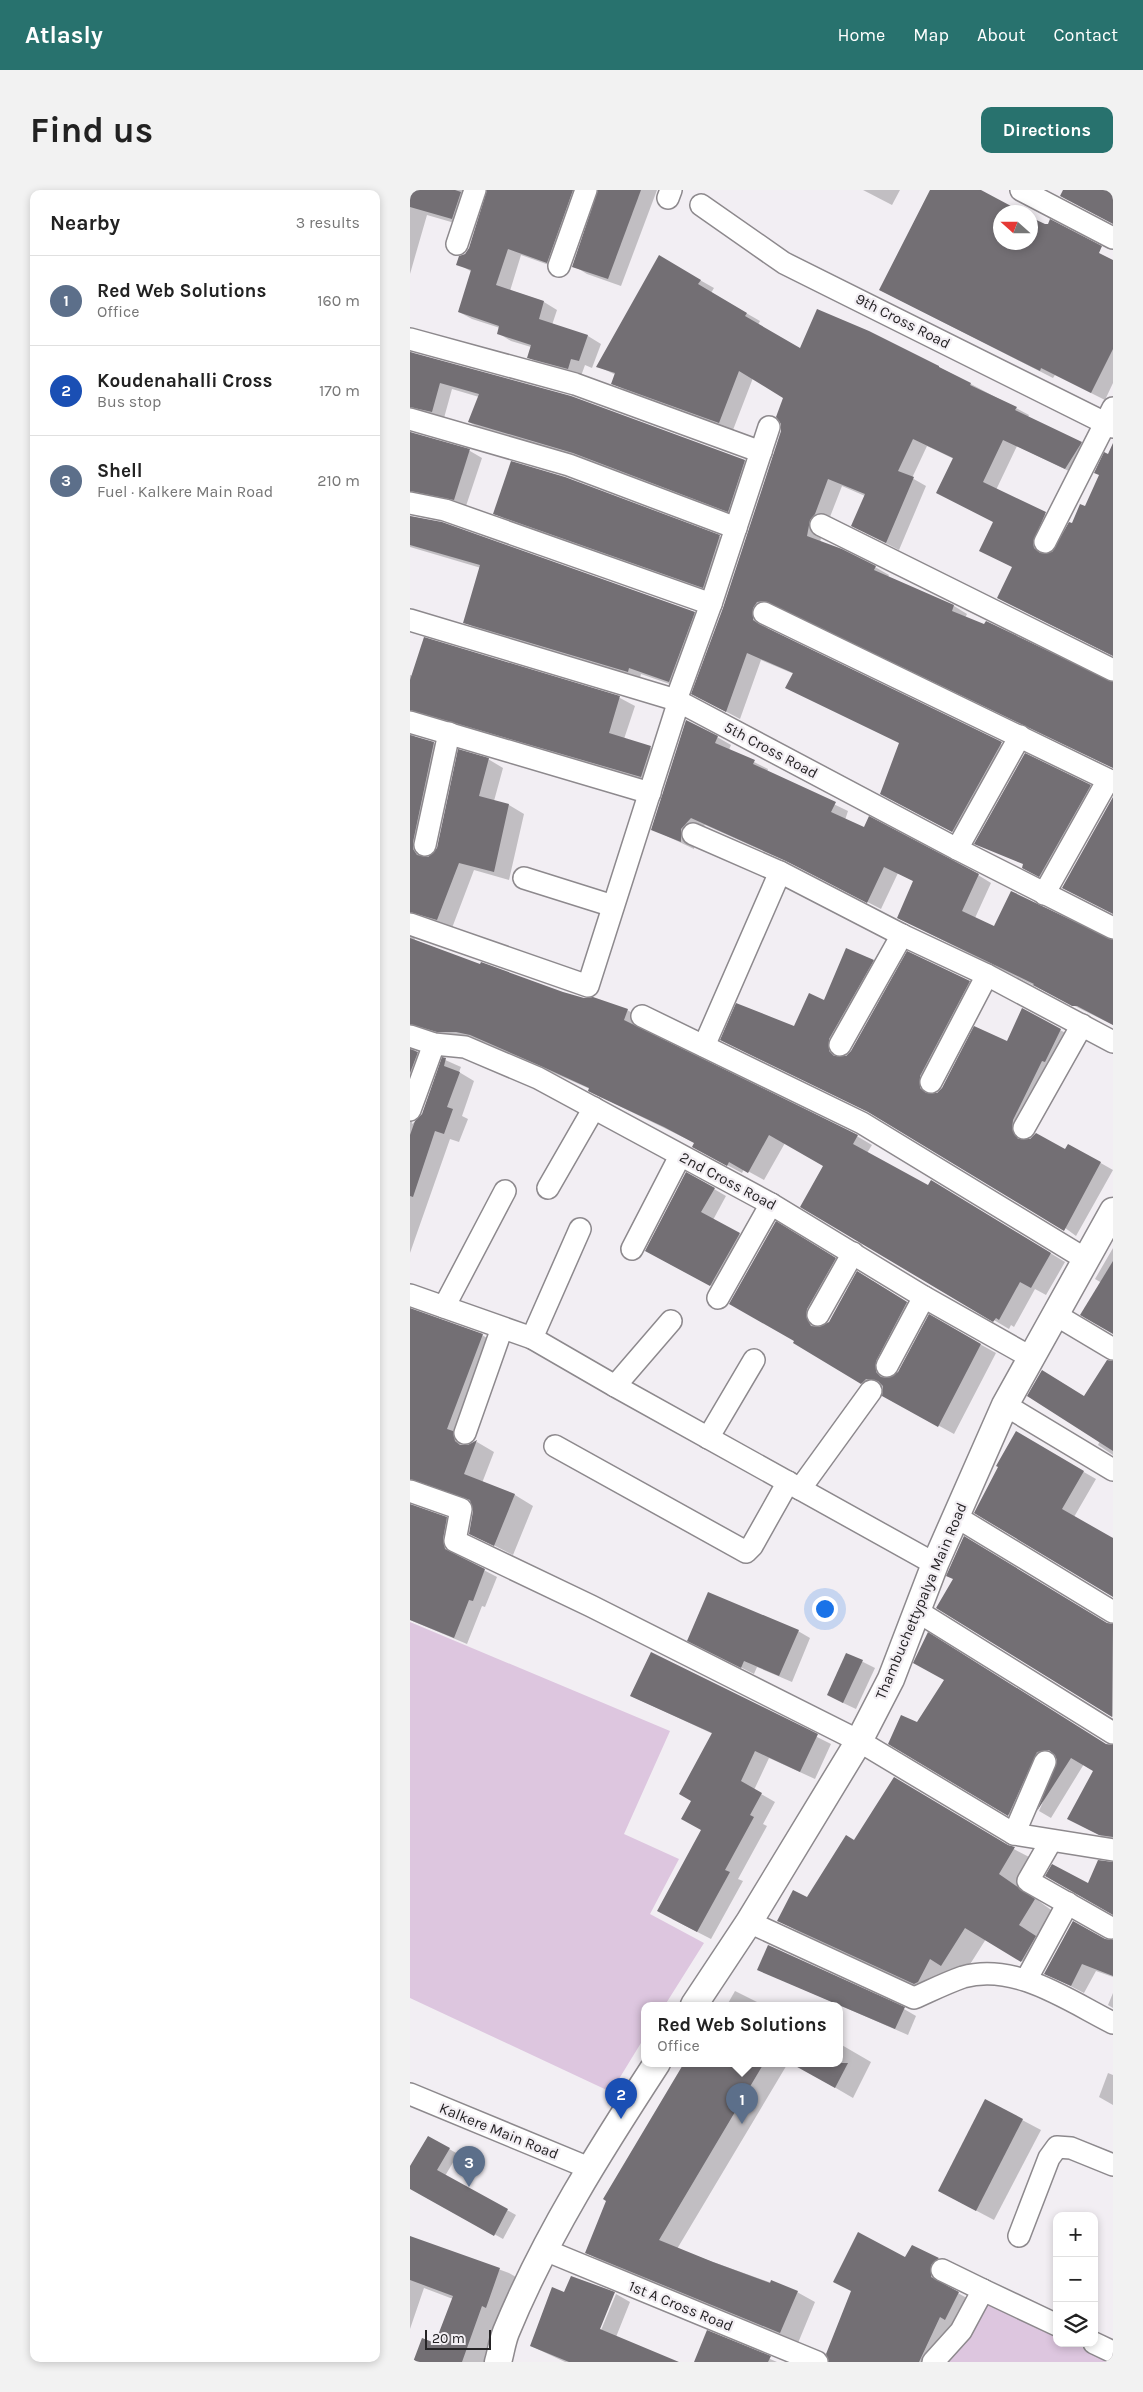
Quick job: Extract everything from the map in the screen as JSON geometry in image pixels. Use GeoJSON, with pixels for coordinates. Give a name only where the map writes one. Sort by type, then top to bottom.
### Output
{"type":"FeatureCollection","features":[{"type":"Feature","properties":{"kind":"main road","name":"Thambuchettypalya Main Road"},"geometry":{"type":"LineString","coordinates":[[696,2002],[749,1922],[859,1741],[891,1679],[935,1564],[1005,1405],[1110,1223]]}},
{"type":"Feature","properties":{"kind":"main road"},"geometry":{"type":"LineString","coordinates":[[501,2361],[505,2334],[545,2250],[589,2168],[654,2067]]}},
{"type":"Feature","properties":{"kind":"street"},"geometry":{"type":"LineString","coordinates":[[457,244],[475,190]]}},
{"type":"Feature","properties":{"kind":"street"},"geometry":{"type":"LineString","coordinates":[[559,266],[586,190]]}},
{"type":"Feature","properties":{"kind":"street"},"geometry":{"type":"LineString","coordinates":[[1021,190],[1113,238]]}},
{"type":"Feature","properties":{"kind":"street","name":"9th Cross Road"},"geometry":{"type":"LineString","coordinates":[[701,205],[784,263],[1110,420]]}},
{"type":"Feature","properties":{"kind":"street"},"geometry":{"type":"LineString","coordinates":[[410,339],[575,384],[761,452]]}},
{"type":"Feature","properties":{"kind":"street"},"geometry":{"type":"LineString","coordinates":[[410,419],[569,465],[736,528]]}},
{"type":"Feature","properties":{"kind":"street"},"geometry":{"type":"LineString","coordinates":[[1045,542],[1110,420]]}},
{"type":"Feature","properties":{"kind":"street"},"geometry":{"type":"LineString","coordinates":[[410,924],[588,986],[676,710],[676,700],[711,604],[769,427]]}},
{"type":"Feature","properties":{"kind":"street"},"geometry":{"type":"LineString","coordinates":[[410,502],[444,510],[711,604]]}},
{"type":"Feature","properties":{"kind":"street"},"geometry":{"type":"LineString","coordinates":[[821,525],[1113,670]]}},
{"type":"Feature","properties":{"kind":"street"},"geometry":{"type":"LineString","coordinates":[[764,613],[1110,781],[1044,894]]}},
{"type":"Feature","properties":{"kind":"street","name":"5th Cross Road"},"geometry":{"type":"LineString","coordinates":[[410,620],[676,700],[957,849],[1113,928]]}},
{"type":"Feature","properties":{"kind":"street"},"geometry":{"type":"LineString","coordinates":[[410,722],[650,793]]}},
{"type":"Feature","properties":{"kind":"street"},"geometry":{"type":"LineString","coordinates":[[425,845],[449,734]]}},
{"type":"Feature","properties":{"kind":"street"},"geometry":{"type":"LineString","coordinates":[[957,849],[1020,736]]}},
{"type":"Feature","properties":{"kind":"street"},"geometry":{"type":"LineString","coordinates":[[692,834],[780,872],[902,935],[988,975],[1113,1042]]}},
{"type":"Feature","properties":{"kind":"street"},"geometry":{"type":"LineString","coordinates":[[704,1046],[780,872]]}},
{"type":"Feature","properties":{"kind":"street"},"geometry":{"type":"LineString","coordinates":[[524,878],[614,906]]}},
{"type":"Feature","properties":{"kind":"street"},"geometry":{"type":"LineString","coordinates":[[840,1045],[902,935]]}},
{"type":"Feature","properties":{"kind":"street"},"geometry":{"type":"LineString","coordinates":[[931,1082],[988,975]]}},
{"type":"Feature","properties":{"kind":"street"},"geometry":{"type":"LineString","coordinates":[[642,1016],[862,1123],[1087,1260]]}},
{"type":"Feature","properties":{"kind":"street"},"geometry":{"type":"LineString","coordinates":[[1024,1128],[1082,1025]]}},
{"type":"Feature","properties":{"kind":"street","name":"2nd Cross Road"},"geometry":{"type":"LineString","coordinates":[[410,1036],[434,1044],[465,1047],[538,1078],[771,1204],[924,1297],[1032,1358]]}},
{"type":"Feature","properties":{"kind":"street"},"geometry":{"type":"LineString","coordinates":[[410,1110],[434,1044]]}},
{"type":"Feature","properties":{"kind":"street"},"geometry":{"type":"LineString","coordinates":[[548,1188],[594,1108]]}},
{"type":"Feature","properties":{"kind":"street"},"geometry":{"type":"LineString","coordinates":[[632,1249],[680,1156]]}},
{"type":"Feature","properties":{"kind":"street"},"geometry":{"type":"LineString","coordinates":[[444,1307],[506,1191]]}},
{"type":"Feature","properties":{"kind":"street"},"geometry":{"type":"LineString","coordinates":[[718,1298],[771,1204]]}},
{"type":"Feature","properties":{"kind":"street"},"geometry":{"type":"LineString","coordinates":[[532,1338],[580,1229]]}},
{"type":"Feature","properties":{"kind":"street"},"geometry":{"type":"LineString","coordinates":[[818,1315],[853,1253]]}},
{"type":"Feature","properties":{"kind":"street"},"geometry":{"type":"LineString","coordinates":[[410,1295],[532,1338],[935,1564]]}},
{"type":"Feature","properties":{"kind":"street"},"geometry":{"type":"LineString","coordinates":[[887,1366],[924,1297]]}},
{"type":"Feature","properties":{"kind":"street"},"geometry":{"type":"LineString","coordinates":[[1056,1315],[1113,1349]]}},
{"type":"Feature","properties":{"kind":"street"},"geometry":{"type":"LineString","coordinates":[[615,1386],[670,1321]]}},
{"type":"Feature","properties":{"kind":"street"},"geometry":{"type":"LineString","coordinates":[[465,1433],[502,1328]]}},
{"type":"Feature","properties":{"kind":"street"},"geometry":{"type":"LineString","coordinates":[[708,1438],[754,1360]]}},
{"type":"Feature","properties":{"kind":"street"},"geometry":{"type":"LineString","coordinates":[[556,1446],[746,1552],[794,1485],[870,1390]]}},
{"type":"Feature","properties":{"kind":"street"},"geometry":{"type":"LineString","coordinates":[[1005,1405],[1113,1470]]}},
{"type":"Feature","properties":{"kind":"street"},"geometry":{"type":"LineString","coordinates":[[410,1491],[461,1509],[455,1541],[591,1606],[859,1741],[1014,1834],[1113,1850]]}},
{"type":"Feature","properties":{"kind":"street"},"geometry":{"type":"LineString","coordinates":[[955,1516],[1113,1612]]}},
{"type":"Feature","properties":{"kind":"street"},"geometry":{"type":"LineString","coordinates":[[917,1611],[1113,1732]]}},
{"type":"Feature","properties":{"kind":"street"},"geometry":{"type":"LineString","coordinates":[[1014,1834],[1045,1762]]}},
{"type":"Feature","properties":{"kind":"street"},"geometry":{"type":"LineString","coordinates":[[1051,1841],[1028,1881],[1111,1928]]}},
{"type":"Feature","properties":{"kind":"street"},"geometry":{"type":"LineString","coordinates":[[1026,1980],[1068,1903]]}},
{"type":"Feature","properties":{"kind":"street"},"geometry":{"type":"LineString","coordinates":[[749,1922],[914,1998],[964,1977],[999,1974],[1026,1980],[1113,2023]]}},
{"type":"Feature","properties":{"kind":"street","name":"Kalkere Main Road"},"geometry":{"type":"LineString","coordinates":[[410,2094],[589,2168]]}},
{"type":"Feature","properties":{"kind":"street"},"geometry":{"type":"LineString","coordinates":[[1019,2236],[1049,2158],[1057,2147],[1071,2148],[1113,2165]]}},
{"type":"Feature","properties":{"kind":"street","name":"1st A Cross Road"},"geometry":{"type":"LineString","coordinates":[[545,2250],[817,2362]]}},
{"type":"Feature","properties":{"kind":"street"},"geometry":{"type":"LineString","coordinates":[[942,2270],[1053,2323]]}},
{"type":"Feature","properties":{"kind":"street"},"geometry":{"type":"LineString","coordinates":[[933,2362],[961,2331],[983,2290]]}},
{"type":"Feature","properties":{"kind":"street"},"geometry":{"type":"LineString","coordinates":[[1098,2345],[1113,2352]]}},
{"type":"Feature","properties":{"kind":"shaded area"},"geometry":{"type":"Polygon","coordinates":[[[410,1622],[670,1731],[624,1834],[679,1859],[650,1914],[704,1943],[667,2002],[641,2002],[641,2043],[611,2092],[410,1998],[410,1622]]]}},
{"type":"Feature","properties":{"kind":"shaded area"},"geometry":{"type":"Polygon","coordinates":[[[985,2303],[1053,2334],[1053,2347],[1081,2347],[1113,2362],[941,2362],[985,2303]]]}},
{"type":"Feature","properties":{"kind":"building"},"geometry":{"type":"Polygon","coordinates":[[[410,190],[455,190],[461,192],[452,219],[410,207],[410,190]]]}},
{"type":"Feature","properties":{"kind":"building"},"geometry":{"type":"Polygon","coordinates":[[[487,190],[573,190],[547,263],[508,249],[496,285],[544,301],[539,319],[588,335],[579,361],[571,359],[568,369],[527,358],[531,345],[497,334],[499,326],[458,312],[471,270],[456,265],[459,256],[465,254],[469,248],[487,190]]]}},
{"type":"Feature","properties":{"kind":"building"},"geometry":{"type":"Polygon","coordinates":[[[598,190],[641,190],[608,279],[572,267],[598,190]]]}},
{"type":"Feature","properties":{"kind":"building"},"geometry":{"type":"Polygon","coordinates":[[[930,190],[981,190],[1009,205],[993,205],[993,250],[1038,250],[1038,221],[1048,224],[1050,219],[1102,246],[1099,253],[1113,260],[1113,349],[1091,393],[1041,368],[1040,371],[879,290],[930,190]]]}},
{"type":"Feature","properties":{"kind":"building"},"geometry":{"type":"Polygon","coordinates":[[[1063,190],[1113,190],[1113,224],[1060,196],[1063,190]]]}},
{"type":"Feature","properties":{"kind":"building"},"geometry":{"type":"Polygon","coordinates":[[[659,255],[701,280],[698,284],[747,313],[745,316],[800,348],[817,309],[869,331],[939,366],[971,383],[970,385],[1017,407],[1015,410],[1082,442],[1065,469],[1003,440],[983,482],[1046,512],[1033,542],[1034,548],[1040,553],[1052,552],[1069,522],[1072,523],[1080,504],[1085,506],[1099,475],[1094,473],[1104,452],[1108,454],[1113,443],[1113,656],[997,598],[1012,567],[979,551],[993,522],[936,493],[953,458],[913,439],[898,471],[914,477],[886,543],[851,526],[865,494],[828,479],[815,514],[810,520],[807,536],[842,549],[876,566],[874,570],[954,605],[952,611],[984,624],[986,621],[1113,682],[1113,768],[764,601],[757,602],[753,608],[753,620],[759,624],[1002,742],[952,832],[880,794],[899,743],[785,688],[793,673],[747,653],[726,712],[691,694],[723,608],[781,431],[781,424],[776,417],[783,398],[739,371],[719,423],[611,384],[615,373],[596,367],[659,255]]]}},
{"type":"Feature","properties":{"kind":"building"},"geometry":{"type":"Polygon","coordinates":[[[410,352],[571,396],[745,460],[728,512],[573,453],[468,422],[479,394],[440,383],[432,412],[410,407],[410,352]]]}},
{"type":"Feature","properties":{"kind":"building"},"geometry":{"type":"Polygon","coordinates":[[[410,432],[470,449],[454,500],[410,491],[410,432]]]}},
{"type":"Feature","properties":{"kind":"building"},"geometry":{"type":"Polygon","coordinates":[[[511,461],[565,477],[720,535],[703,588],[493,514],[511,461]]]}},
{"type":"Feature","properties":{"kind":"building"},"geometry":{"type":"Polygon","coordinates":[[[410,516],[442,522],[695,612],[669,682],[629,668],[628,672],[463,623],[480,565],[410,545],[410,516]]]}},
{"type":"Feature","properties":{"kind":"building"},"geometry":{"type":"Polygon","coordinates":[[[424,637],[620,696],[609,733],[651,746],[641,777],[410,710],[410,680],[424,637]]]}},
{"type":"Feature","properties":{"kind":"building"},"geometry":{"type":"Polygon","coordinates":[[[686,720],[718,736],[715,743],[755,760],[753,764],[836,802],[831,812],[864,827],[869,816],[979,874],[962,911],[994,926],[1011,891],[1113,940],[1113,1025],[1077,1006],[1072,1006],[1034,984],[897,918],[913,881],[884,867],[867,903],[786,861],[691,818],[681,829],[681,842],[651,830],[686,720]]]}},
{"type":"Feature","properties":{"kind":"building"},"geometry":{"type":"Polygon","coordinates":[[[410,735],[434,742],[413,842],[413,849],[417,855],[428,857],[437,848],[458,749],[489,758],[479,796],[509,804],[494,872],[459,863],[437,920],[410,912],[410,735]]]}},
{"type":"Feature","properties":{"kind":"building"},"geometry":{"type":"Polygon","coordinates":[[[1025,753],[1091,785],[1039,877],[1022,868],[1023,864],[974,844],[1025,753]]]}},
{"type":"Feature","properties":{"kind":"building"},"geometry":{"type":"Polygon","coordinates":[[[1113,797],[1113,914],[1062,888],[1113,797]]]}},
{"type":"Feature","properties":{"kind":"building"},"geometry":{"type":"Polygon","coordinates":[[[410,938],[563,992],[584,998],[593,997],[628,1009],[624,1020],[858,1135],[853,1144],[928,1185],[931,1180],[1051,1253],[1031,1288],[1020,1282],[999,1320],[996,1318],[993,1322],[800,1207],[823,1166],[769,1135],[748,1173],[729,1162],[727,1166],[692,1147],[694,1143],[588,1091],[589,1088],[543,1067],[470,1035],[456,1032],[437,1032],[410,1024],[410,938]]]}},
{"type":"Feature","properties":{"kind":"building"},"geometry":{"type":"Polygon","coordinates":[[[846,948],[874,960],[829,1039],[829,1051],[834,1056],[846,1056],[851,1051],[907,951],[970,981],[920,1076],[920,1088],[926,1093],[937,1093],[942,1088],[974,1026],[1007,1041],[1022,1008],[1061,1029],[1045,1062],[1042,1061],[1013,1120],[1012,1129],[1018,1139],[1030,1139],[1036,1133],[1065,1149],[1068,1144],[1101,1162],[1064,1231],[868,1112],[720,1040],[736,1003],[794,1026],[809,993],[824,1000],[846,948]]]}},
{"type":"Feature","properties":{"kind":"building"},"geometry":{"type":"Polygon","coordinates":[[[410,1049],[418,1052],[410,1073],[410,1049]]]}},
{"type":"Feature","properties":{"kind":"building"},"geometry":{"type":"Polygon","coordinates":[[[442,1057],[446,1058],[444,1066],[460,1072],[447,1107],[453,1109],[444,1134],[435,1131],[413,1197],[410,1196],[410,1135],[415,1121],[422,1114],[442,1057]]]}},
{"type":"Feature","properties":{"kind":"building"},"geometry":{"type":"Polygon","coordinates":[[[686,1172],[715,1188],[701,1212],[740,1233],[710,1286],[645,1251],[686,1172]]]}},
{"type":"Feature","properties":{"kind":"building"},"geometry":{"type":"Polygon","coordinates":[[[776,1221],[836,1258],[807,1309],[806,1316],[811,1326],[819,1327],[829,1322],[857,1271],[907,1302],[876,1361],[876,1372],[881,1377],[888,1378],[898,1372],[929,1314],[981,1344],[938,1427],[882,1396],[883,1386],[878,1381],[866,1379],[861,1384],[793,1343],[794,1341],[729,1304],[776,1221]]]}},
{"type":"Feature","properties":{"kind":"building"},"geometry":{"type":"Polygon","coordinates":[[[1113,1261],[1113,1334],[1080,1315],[1113,1261]]]}},
{"type":"Feature","properties":{"kind":"building"},"geometry":{"type":"Polygon","coordinates":[[[410,1308],[483,1334],[447,1429],[453,1431],[455,1441],[460,1445],[468,1445],[477,1440],[464,1474],[515,1494],[494,1546],[469,1534],[473,1511],[470,1500],[410,1479],[410,1308]]]}},
{"type":"Feature","properties":{"kind":"building"},"geometry":{"type":"Polygon","coordinates":[[[1107,1360],[1113,1361],[1113,1451],[1027,1396],[1042,1370],[1084,1396],[1107,1360]]]}},
{"type":"Feature","properties":{"kind":"building"},"geometry":{"type":"Polygon","coordinates":[[[1016,1431],[1084,1471],[1062,1509],[1113,1538],[1113,1597],[974,1513],[998,1467],[996,1466],[1016,1431]]]}},
{"type":"Feature","properties":{"kind":"building"},"geometry":{"type":"Polygon","coordinates":[[[410,1504],[447,1517],[443,1539],[445,1549],[485,1569],[473,1601],[469,1600],[454,1638],[410,1620],[410,1504]]]}},
{"type":"Feature","properties":{"kind":"building"},"geometry":{"type":"Polygon","coordinates":[[[964,1536],[1107,1623],[1113,1624],[1112,1717],[936,1608],[953,1579],[946,1576],[964,1536]]]}},
{"type":"Feature","properties":{"kind":"building"},"geometry":{"type":"Polygon","coordinates":[[[708,1592],[799,1630],[779,1676],[744,1661],[741,1668],[687,1641],[708,1592]]]}},
{"type":"Feature","properties":{"kind":"building"},"geometry":{"type":"Polygon","coordinates":[[[928,1632],[1106,1744],[1113,1745],[1113,1837],[1099,1835],[1067,1819],[1093,1771],[1071,1758],[1037,1811],[1057,1761],[1055,1755],[1049,1750],[1037,1752],[1008,1816],[888,1744],[901,1715],[917,1722],[944,1680],[913,1663],[928,1632]]]}},
{"type":"Feature","properties":{"kind":"building"},"geometry":{"type":"Polygon","coordinates":[[[651,1652],[818,1734],[800,1772],[755,1751],[741,1781],[762,1793],[750,1815],[754,1817],[725,1870],[730,1872],[697,1932],[657,1911],[701,1830],[681,1819],[691,1801],[679,1794],[712,1733],[630,1696],[651,1652]]]}},
{"type":"Feature","properties":{"kind":"building"},"geometry":{"type":"Polygon","coordinates":[[[846,1653],[863,1660],[843,1703],[827,1695],[846,1653]]]}},
{"type":"Feature","properties":{"kind":"building"},"geometry":{"type":"Polygon","coordinates":[[[894,1777],[1008,1845],[1015,1847],[999,1874],[1035,1899],[1019,1925],[1036,1936],[1021,1962],[965,1928],[941,1966],[930,1959],[918,1982],[914,1984],[777,1921],[793,1890],[807,1897],[846,1835],[854,1840],[894,1777]]]}},
{"type":"Feature","properties":{"kind":"building"},"geometry":{"type":"Polygon","coordinates":[[[1098,1860],[1113,1862],[1113,1915],[1045,1876],[1052,1864],[1088,1883],[1098,1860]]]}},
{"type":"Feature","properties":{"kind":"building"},"geometry":{"type":"Polygon","coordinates":[[[1073,1921],[1105,1939],[1113,1940],[1113,1976],[1082,1964],[1071,1986],[1044,1974],[1073,1921]]]}},
{"type":"Feature","properties":{"kind":"building"},"geometry":{"type":"Polygon","coordinates":[[[768,1945],[905,2007],[895,2029],[843,2007],[843,2002],[832,2002],[757,1970],[768,1945]]]}},
{"type":"Feature","properties":{"kind":"building"},"geometry":{"type":"Polygon","coordinates":[[[843,2063],[848,2063],[835,2088],[797,2067],[843,2067],[843,2063]]]}},
{"type":"Feature","properties":{"kind":"building"},"geometry":{"type":"Polygon","coordinates":[[[682,2067],[762,2067],[659,2240],[770,2283],[771,2280],[798,2291],[780,2333],[585,2253],[606,2201],[603,2199],[682,2067]]]}},
{"type":"Feature","properties":{"kind":"building"},"geometry":{"type":"Polygon","coordinates":[[[985,2099],[1023,2119],[976,2211],[938,2191],[985,2099]]]}},
{"type":"Feature","properties":{"kind":"building"},"geometry":{"type":"Polygon","coordinates":[[[428,2136],[450,2148],[437,2170],[508,2209],[494,2236],[410,2189],[410,2166],[428,2136]]]}},
{"type":"Feature","properties":{"kind":"building"},"geometry":{"type":"Polygon","coordinates":[[[858,2232],[905,2257],[912,2245],[939,2258],[931,2265],[931,2277],[959,2292],[945,2320],[940,2317],[919,2362],[829,2362],[826,2354],[851,2291],[833,2282],[858,2232]]]}},
{"type":"Feature","properties":{"kind":"building"},"geometry":{"type":"Polygon","coordinates":[[[410,2236],[500,2268],[486,2308],[482,2306],[462,2362],[413,2362],[422,2338],[435,2343],[453,2296],[410,2280],[410,2236]]]}},
{"type":"Feature","properties":{"kind":"building"},"geometry":{"type":"Polygon","coordinates":[[[571,2276],[615,2292],[600,2329],[679,2362],[569,2362],[530,2346],[552,2287],[564,2292],[571,2276]]]}},
{"type":"Feature","properties":{"kind":"building"},"geometry":{"type":"Polygon","coordinates":[[[707,2330],[771,2356],[768,2362],[694,2362],[707,2330]]]}},
{"type":"Feature","properties":{"kind":"place","name":"Koudenahalli Cross"},"geometry":{"type":"Point","coordinates":[621,2119]}},
{"type":"Feature","properties":{"kind":"place","name":"Red Web Solutions"},"geometry":{"type":"Point","coordinates":[742,2124]}},
{"type":"Feature","properties":{"kind":"place","name":"Shell"},"geometry":{"type":"Point","coordinates":[469,2187]}}]}
